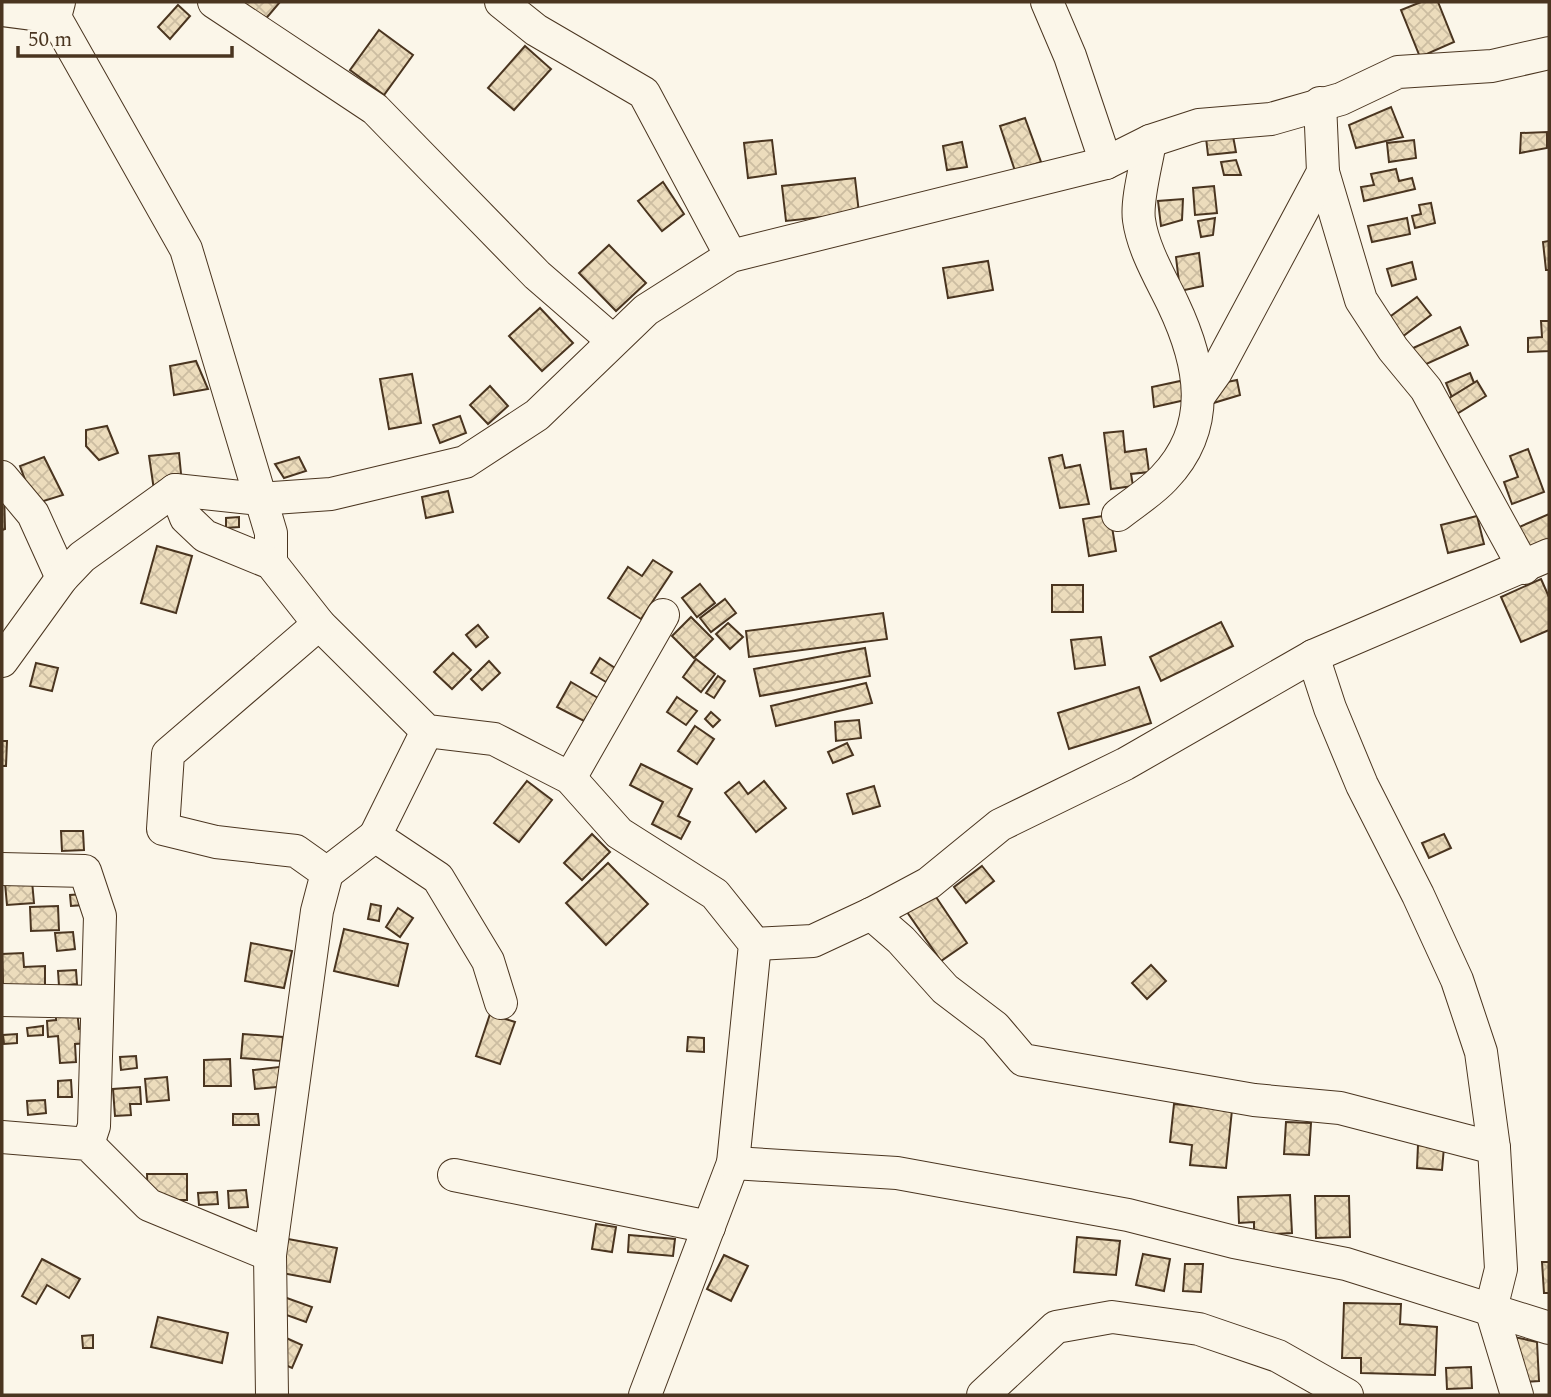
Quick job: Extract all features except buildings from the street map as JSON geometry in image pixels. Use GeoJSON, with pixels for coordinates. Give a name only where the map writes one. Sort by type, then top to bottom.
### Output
{"type":"FeatureCollection","features":[{"type":"Feature","properties":{"kind":"street"},"geometry":{"type":"LineString","coordinates":[[214,2],[375,109],[537,275],[612,340]]}},
{"type":"Feature","properties":{"kind":"street"},"geometry":{"type":"LineString","coordinates":[[501,2],[536,30],[644,93],[731,256]]}},
{"type":"Feature","properties":{"kind":"street"},"geometry":{"type":"LineString","coordinates":[[1047,2],[1070,56],[1106,163]]}},
{"type":"Feature","properties":{"kind":"street"},"geometry":{"type":"LineString","coordinates":[[2,10],[57,9],[186,249],[271,533],[271,562]]}},
{"type":"Feature","properties":{"kind":"street"},"geometry":{"type":"LineString","coordinates":[[2,661],[62,578],[82,557],[175,490],[259,499],[331,494],[465,462],[537,415],[646,310],[731,256],[1106,163],[1150,141],[1199,125],[1271,119],[1340,99],[1398,72],[1492,66],[1549,53]]}},
{"type":"Feature","properties":{"kind":"street"},"geometry":{"type":"LineString","coordinates":[[755,944],[813,942],[871,914],[929,883],[1000,825],[1125,764],[1313,656],[1537,561],[1426,389],[1392,349],[1361,300],[1323,172],[1320,103]]}},
{"type":"Feature","properties":{"kind":"street"},"geometry":{"type":"LineString","coordinates":[[1150,141],[1139,219],[1156,269],[1188,334],[1201,393]]}},
{"type":"Feature","properties":{"kind":"street"},"geometry":{"type":"LineString","coordinates":[[1118,515],[1164,479],[1182,457],[1193,429],[1201,393],[1216,372],[1323,172]]}},
{"type":"Feature","properties":{"kind":"street"},"geometry":{"type":"LineString","coordinates":[[2,477],[33,514],[62,578]]}},
{"type":"Feature","properties":{"kind":"street"},"geometry":{"type":"LineString","coordinates":[[175,490],[186,518],[205,536],[271,562],[320,624],[427,731],[494,739],[570,778],[619,833],[715,894],[755,944],[733,1163],[645,1395]]}},
{"type":"Feature","properties":{"kind":"street"},"geometry":{"type":"LineString","coordinates":[[570,778],[663,615]]}},
{"type":"Feature","properties":{"kind":"street"},"geometry":{"type":"LineString","coordinates":[[320,624],[168,754],[163,830],[216,842],[296,851],[327,873]]}},
{"type":"Feature","properties":{"kind":"street"},"geometry":{"type":"LineString","coordinates":[[1313,656],[1330,708],[1362,785],[1457,980],[1481,1052],[1494,1148],[1501,1269],[1491,1310],[1517,1395]]}},
{"type":"Feature","properties":{"kind":"street"},"geometry":{"type":"LineString","coordinates":[[272,1395],[270,1255],[317,911],[327,873],[374,836],[427,731]]}},
{"type":"Feature","properties":{"kind":"street"},"geometry":{"type":"LineString","coordinates":[[374,836],[438,878],[488,961],[500,1003]]}},
{"type":"Feature","properties":{"kind":"street"},"geometry":{"type":"LineString","coordinates":[[2,869],[85,872],[100,916],[94,1126],[88,1144]]}},
{"type":"Feature","properties":{"kind":"street"},"geometry":{"type":"LineString","coordinates":[[871,914],[901,940],[945,989],[995,1027],[1023,1060],[1254,1100],[1340,1108],[1494,1148]]}},
{"type":"Feature","properties":{"kind":"street"},"geometry":{"type":"LineString","coordinates":[[2,1000],[97,1002]]}},
{"type":"Feature","properties":{"kind":"street"},"geometry":{"type":"LineString","coordinates":[[2,1137],[88,1144],[149,1205],[270,1255]]}},
{"type":"Feature","properties":{"kind":"street"},"geometry":{"type":"LineString","coordinates":[[733,1163],[897,1173],[1128,1215],[1234,1242],[1346,1264],[1549,1328]]}},
{"type":"Feature","properties":{"kind":"street"},"geometry":{"type":"LineString","coordinates":[[454,1175],[709,1227]]}},
{"type":"Feature","properties":{"kind":"street"},"geometry":{"type":"LineString","coordinates":[[983,1395],[1056,1327],[1112,1318],[1199,1329],[1278,1356],[1347,1395]]}}]}
